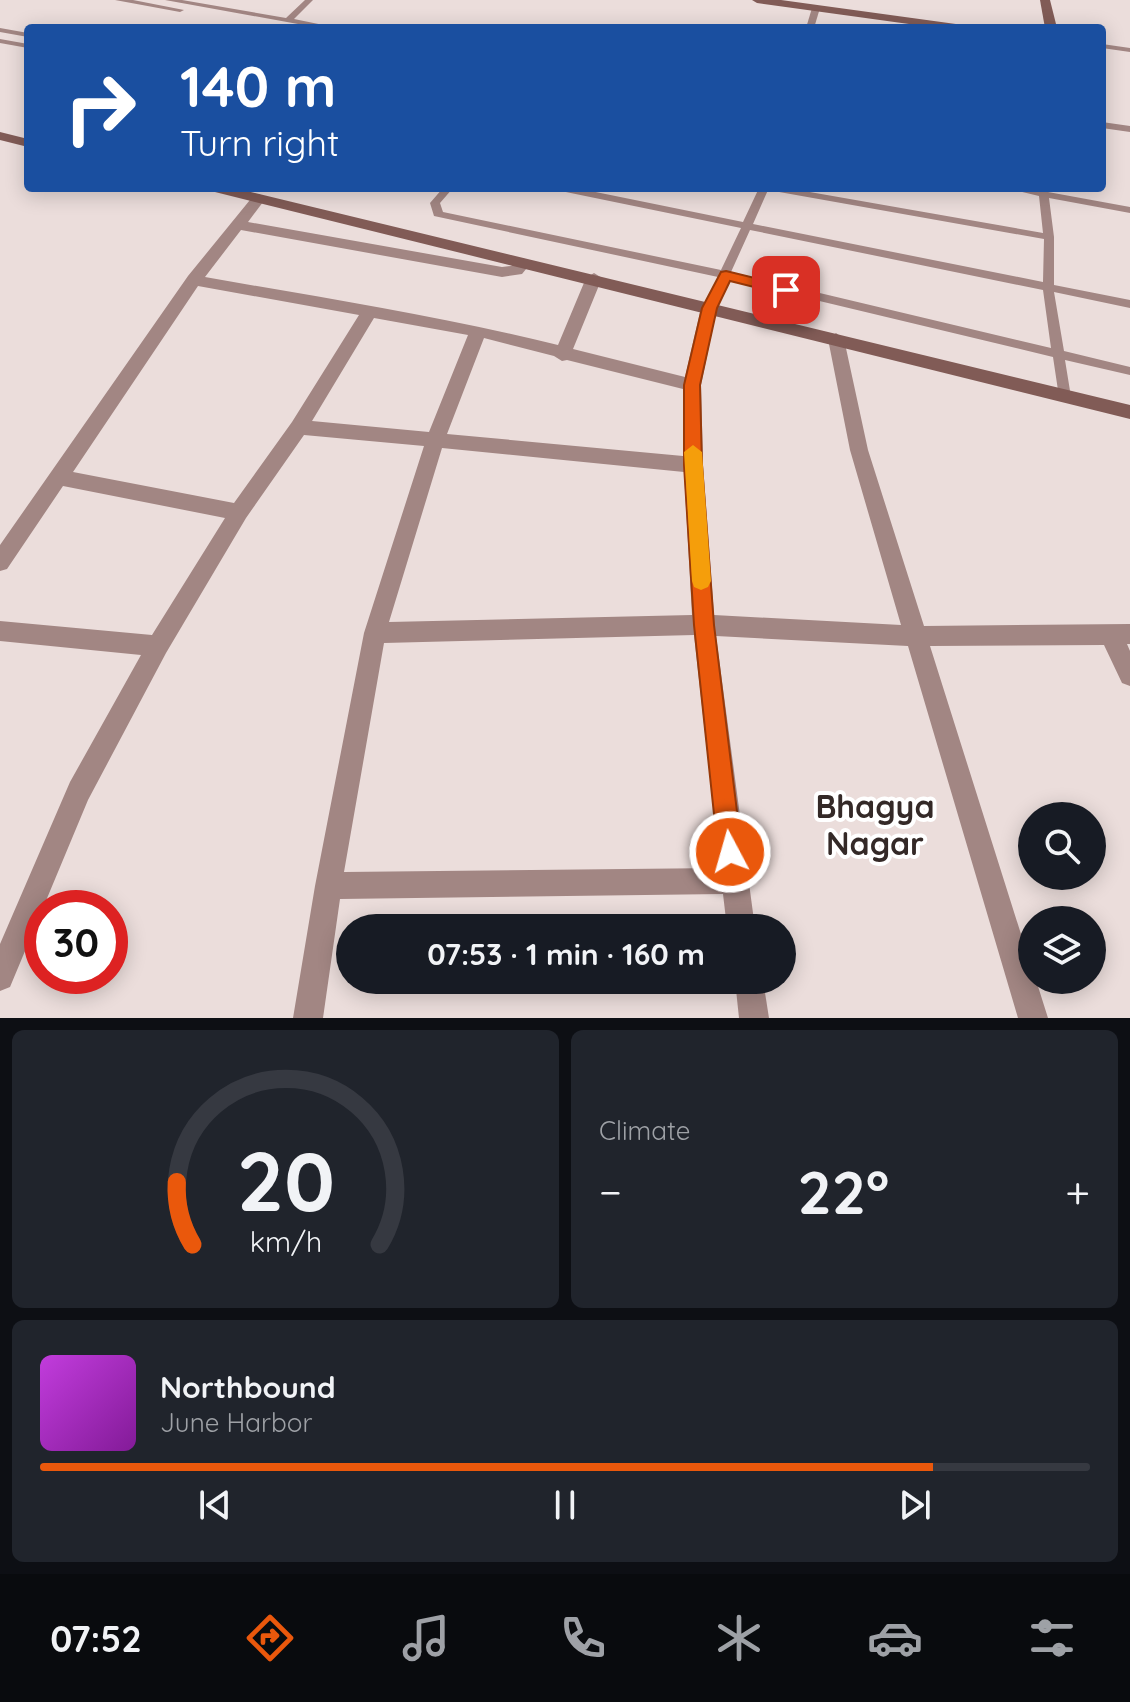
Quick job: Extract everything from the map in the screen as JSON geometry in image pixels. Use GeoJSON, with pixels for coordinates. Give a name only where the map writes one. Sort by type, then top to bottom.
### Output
{"type":"FeatureCollection","features":[{"type":"Feature","properties":{"kind":"street"},"geometry":{"type":"LineString","coordinates":[[757,0],[934,24]]}},
{"type":"Feature","properties":{"kind":"street"},"geometry":{"type":"LineString","coordinates":[[1045,0],[1050,24]]}},
{"type":"Feature","properties":{"kind":"street"},"geometry":{"type":"LineString","coordinates":[[0,136],[24,142]]}},
{"type":"Feature","properties":{"kind":"street"},"geometry":{"type":"LineString","coordinates":[[233,192],[594,278],[1130,412]]}},
{"type":"Feature","properties":{"kind":"street"},"geometry":{"type":"LineString","coordinates":[[0,562],[194,280],[259,198]]}},
{"type":"Feature","properties":{"kind":"street"},"geometry":{"type":"LineString","coordinates":[[237,225],[502,272],[516,270],[523,263]]}},
{"type":"Feature","properties":{"kind":"street"},"geometry":{"type":"LineString","coordinates":[[562,355],[594,278]]}},
{"type":"Feature","properties":{"kind":"street"},"geometry":{"type":"LineString","coordinates":[[194,280],[478,331],[562,355],[692,385]]}},
{"type":"Feature","properties":{"kind":"street"},"geometry":{"type":"LineString","coordinates":[[709,308],[692,385],[693,465],[704,625],[739,914]]}},
{"type":"Feature","properties":{"kind":"street"},"geometry":{"type":"LineString","coordinates":[[0,977],[79,791],[158,646],[239,512],[299,427],[371,310]]}},
{"type":"Feature","properties":{"kind":"street"},"geometry":{"type":"LineString","coordinates":[[308,1018],[328,886],[375,633],[435,442],[478,331]]}},
{"type":"Feature","properties":{"kind":"street"},"geometry":{"type":"LineString","coordinates":[[836,339],[859,450],[1033,1018]]}},
{"type":"Feature","properties":{"kind":"street"},"geometry":{"type":"LineString","coordinates":[[299,427],[693,465]]}},
{"type":"Feature","properties":{"kind":"street"},"geometry":{"type":"LineString","coordinates":[[58,477],[239,512]]}},
{"type":"Feature","properties":{"kind":"street"},"geometry":{"type":"LineString","coordinates":[[375,633],[704,625],[918,636],[1120,633],[1130,675]]}},
{"type":"Feature","properties":{"kind":"street"},"geometry":{"type":"LineString","coordinates":[[0,631],[158,646]]}},
{"type":"Feature","properties":{"kind":"street"},"geometry":{"type":"LineString","coordinates":[[328,886],[733,881]]}},
{"type":"Feature","properties":{"kind":"street"},"geometry":{"type":"LineString","coordinates":[[751,994],[754,1018]]}},
{"type":"Feature","properties":{"kind":"lane"},"geometry":{"type":"LineString","coordinates":[[119,0],[286,24]]}},
{"type":"Feature","properties":{"kind":"lane"},"geometry":{"type":"LineString","coordinates":[[169,0],[286,24]]}},
{"type":"Feature","properties":{"kind":"lane"},"geometry":{"type":"LineString","coordinates":[[286,24],[309,0]]}},
{"type":"Feature","properties":{"kind":"lane"},"geometry":{"type":"LineString","coordinates":[[811,24],[816,8]]}},
{"type":"Feature","properties":{"kind":"lane"},"geometry":{"type":"LineString","coordinates":[[0,30],[24,34]]}},
{"type":"Feature","properties":{"kind":"lane"},"geometry":{"type":"LineString","coordinates":[[0,41],[24,45]]}},
{"type":"Feature","properties":{"kind":"lane"},"geometry":{"type":"LineString","coordinates":[[1106,47],[1130,50]]}},
{"type":"Feature","properties":{"kind":"lane"},"geometry":{"type":"LineString","coordinates":[[1106,126],[1130,129]]}},
{"type":"Feature","properties":{"kind":"lane"},"geometry":{"type":"LineString","coordinates":[[445,192],[435,203],[438,214],[726,275],[1130,371]]}},
{"type":"Feature","properties":{"kind":"lane"},"geometry":{"type":"LineString","coordinates":[[580,192],[1130,304]]}},
{"type":"Feature","properties":{"kind":"lane"},"geometry":{"type":"LineString","coordinates":[[709,308],[765,192]]}},
{"type":"Feature","properties":{"kind":"lane"},"geometry":{"type":"LineString","coordinates":[[790,192],[1049,237]]}},
{"type":"Feature","properties":{"kind":"lane"},"geometry":{"type":"LineString","coordinates":[[1044,192],[1049,237],[1048,288],[1065,397]]}},
{"type":"Feature","properties":{"kind":"lane"},"geometry":{"type":"LineString","coordinates":[[1049,192],[1130,210]]}},
{"type":"Feature","properties":{"kind":"slow traffic"},"geometry":{"type":"LineString","coordinates":[[693,452],[701,581]]}},
{"type":"Feature","properties":{"kind":"district","name":"Bhagya Nagar"},"geometry":{"type":"Point","coordinates":[875,824]}},
{"type":"Feature","properties":{"kind":"route"},"geometry":{"type":"LineString","coordinates":[[730,852],[704,625],[693,465],[692,385],[709,308],[726,275],[786,290]]}}]}
